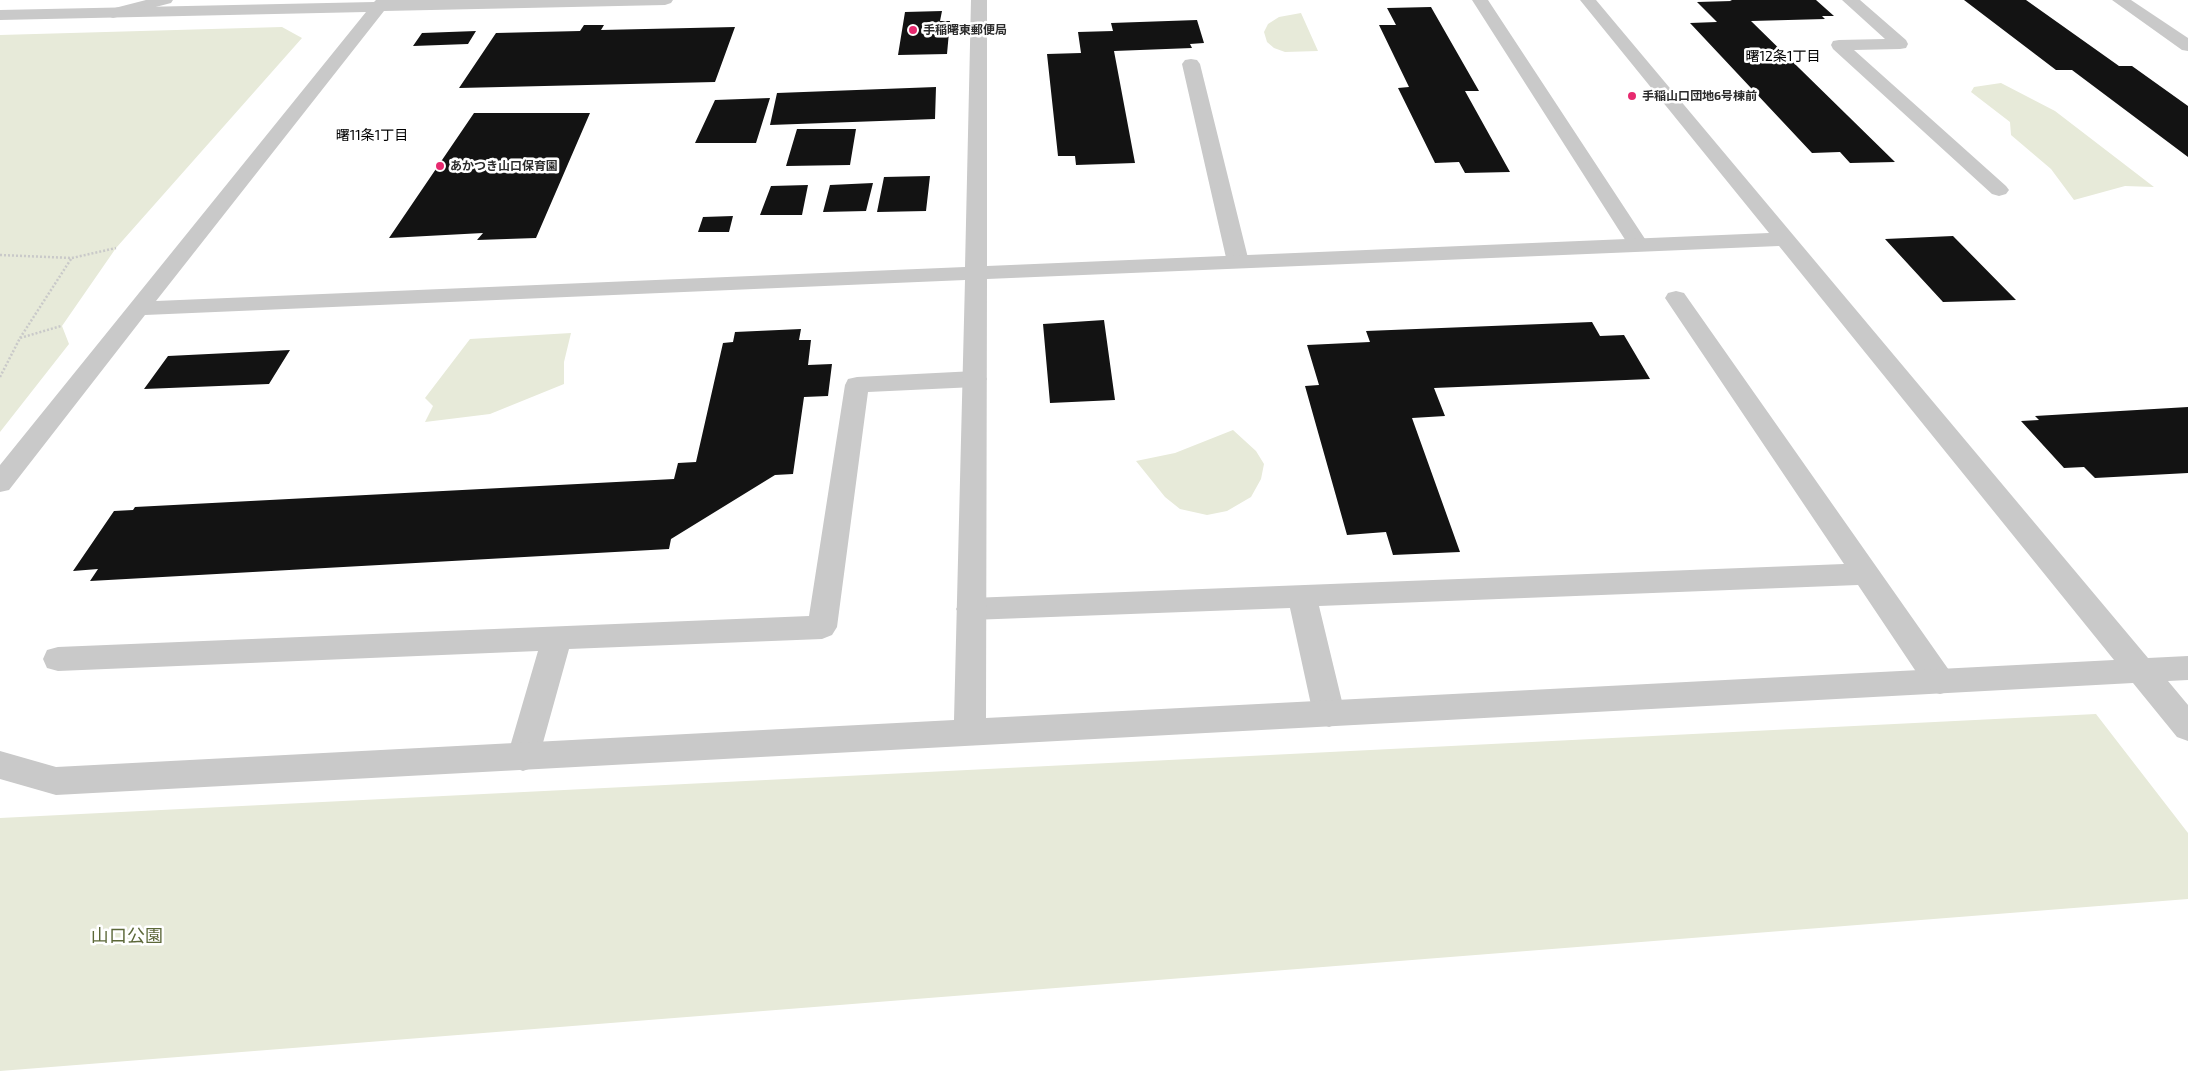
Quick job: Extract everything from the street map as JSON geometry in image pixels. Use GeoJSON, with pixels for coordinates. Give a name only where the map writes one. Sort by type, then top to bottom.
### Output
{"type":"FeatureCollection","features":[{"type":"Feature","properties":{"kind":"street"},"geometry":{"type":"LineString","coordinates":[[113,13],[165,0]]}},
{"type":"Feature","properties":{"kind":"street"},"geometry":{"type":"LineString","coordinates":[[0,15],[381,4],[665,0]]}},
{"type":"Feature","properties":{"kind":"street"},"geometry":{"type":"LineString","coordinates":[[970,733],[979,0]]}},
{"type":"Feature","properties":{"kind":"street"},"geometry":{"type":"LineString","coordinates":[[1480,0],[1638,245]]}},
{"type":"Feature","properties":{"kind":"street"},"geometry":{"type":"LineString","coordinates":[[1588,0],[2188,728]]}},
{"type":"Feature","properties":{"kind":"street"},"geometry":{"type":"LineString","coordinates":[[1850,0],[1900,44],[1839,45],[1999,190]]}},
{"type":"Feature","properties":{"kind":"street"},"geometry":{"type":"LineString","coordinates":[[2120,0],[2188,46]]}},
{"type":"Feature","properties":{"kind":"street"},"geometry":{"type":"LineString","coordinates":[[0,483],[381,4]]}},
{"type":"Feature","properties":{"kind":"street"},"geometry":{"type":"LineString","coordinates":[[1191,64],[1238,262]]}},
{"type":"Feature","properties":{"kind":"street"},"geometry":{"type":"LineString","coordinates":[[138,310],[1785,239]]}},
{"type":"Feature","properties":{"kind":"street"},"geometry":{"type":"LineString","coordinates":[[1676,298],[1940,682]]}},
{"type":"Feature","properties":{"kind":"street"},"geometry":{"type":"LineString","coordinates":[[58,658],[822,627],[857,385],[975,379]]}},
{"type":"Feature","properties":{"kind":"street"},"geometry":{"type":"LineString","coordinates":[[971,609],[1866,574]]}},
{"type":"Feature","properties":{"kind":"street"},"geometry":{"type":"LineString","coordinates":[[1302,596],[1329,714]]}},
{"type":"Feature","properties":{"kind":"street"},"geometry":{"type":"LineString","coordinates":[[523,757],[557,638]]}},
{"type":"Feature","properties":{"kind":"street"},"geometry":{"type":"LineString","coordinates":[[0,765],[56,781],[2188,668]]}},
{"type":"Feature","properties":{"kind":"path"},"geometry":{"type":"LineString","coordinates":[[0,255],[72,258],[116,248]]}},
{"type":"Feature","properties":{"kind":"path"},"geometry":{"type":"LineString","coordinates":[[0,377],[20,338],[72,258]]}},
{"type":"Feature","properties":{"kind":"path"},"geometry":{"type":"LineString","coordinates":[[20,338],[62,326]]}},
{"type":"Feature","properties":{"kind":"green space"},"geometry":{"type":"Polygon","coordinates":[[[1301,13],[1318,51],[1285,52],[1274,48],[1267,42],[1264,32],[1268,24],[1279,17],[1301,13]]]}},
{"type":"Feature","properties":{"kind":"green space"},"geometry":{"type":"Polygon","coordinates":[[[282,27],[302,38],[116,248],[62,326],[69,344],[0,432],[0,35],[282,27]]]}},
{"type":"Feature","properties":{"kind":"green space"},"geometry":{"type":"Polygon","coordinates":[[[2001,83],[2055,111],[2154,187],[2125,186],[2074,200],[2051,169],[2011,135],[2010,122],[1971,92],[1974,87],[2001,83]]]}},
{"type":"Feature","properties":{"kind":"green space"},"geometry":{"type":"Polygon","coordinates":[[[571,333],[564,362],[564,384],[490,414],[425,422],[433,406],[425,398],[470,339],[571,333]]]}},
{"type":"Feature","properties":{"kind":"green space"},"geometry":{"type":"Polygon","coordinates":[[[1233,430],[1256,451],[1264,464],[1261,479],[1251,497],[1227,511],[1207,515],[1180,509],[1165,497],[1136,461],[1175,453],[1233,430]]]}},
{"type":"Feature","properties":{"kind":"green space","name":"山口公園"},"geometry":{"type":"Polygon","coordinates":[[[2096,714],[2188,833],[2188,899],[0,1071],[0,818],[2096,714]]]}},
{"type":"Feature","properties":{"kind":"building"},"geometry":{"type":"Polygon","coordinates":[[[1730,0],[1816,0],[1834,16],[1822,16],[1825,19],[1751,21],[1895,162],[1850,163],[1840,152],[1812,153],[1690,23],[1717,22],[1697,2],[1732,1],[1730,0]]]}},
{"type":"Feature","properties":{"kind":"building"},"geometry":{"type":"Polygon","coordinates":[[[1964,0],[2026,0],[2119,66],[2132,66],[2188,106],[2188,157],[2072,70],[2056,70],[1964,0]]]}},
{"type":"Feature","properties":{"kind":"building"},"geometry":{"type":"Polygon","coordinates":[[[1431,7],[1479,91],[1465,91],[1510,172],[1465,173],[1459,162],[1435,163],[1398,88],[1409,87],[1379,25],[1396,25],[1387,8],[1431,7]]]}},
{"type":"Feature","properties":{"kind":"building"},"geometry":{"type":"Polygon","coordinates":[[[942,11],[940,21],[950,21],[947,54],[898,55],[905,12],[942,11]]]}},
{"type":"Feature","properties":{"kind":"building"},"geometry":{"type":"Polygon","coordinates":[[[1197,20],[1204,43],[1190,44],[1192,48],[1114,51],[1135,163],[1076,165],[1075,156],[1058,156],[1047,54],[1081,53],[1078,32],[1113,31],[1111,23],[1197,20]]]}},
{"type":"Feature","properties":{"kind":"building"},"geometry":{"type":"Polygon","coordinates":[[[584,25],[604,25],[601,30],[735,27],[715,82],[459,88],[496,33],[580,31],[584,25]]]}},
{"type":"Feature","properties":{"kind":"building"},"geometry":{"type":"Polygon","coordinates":[[[476,31],[468,44],[413,46],[422,33],[476,31]]]}},
{"type":"Feature","properties":{"kind":"building"},"geometry":{"type":"Polygon","coordinates":[[[936,87],[935,119],[770,125],[777,93],[936,87]]]}},
{"type":"Feature","properties":{"kind":"building"},"geometry":{"type":"Polygon","coordinates":[[[770,98],[756,143],[695,143],[715,100],[770,98]]]}},
{"type":"Feature","properties":{"kind":"building"},"geometry":{"type":"Polygon","coordinates":[[[474,113],[590,113],[536,238],[477,240],[483,233],[389,238],[474,113]]]}},
{"type":"Feature","properties":{"kind":"building"},"geometry":{"type":"Polygon","coordinates":[[[797,129],[856,129],[850,165],[786,166],[797,129]]]}},
{"type":"Feature","properties":{"kind":"building"},"geometry":{"type":"Polygon","coordinates":[[[930,176],[926,211],[877,212],[884,177],[930,176]]]}},
{"type":"Feature","properties":{"kind":"building"},"geometry":{"type":"Polygon","coordinates":[[[873,183],[866,211],[823,212],[830,185],[873,183]]]}},
{"type":"Feature","properties":{"kind":"building"},"geometry":{"type":"Polygon","coordinates":[[[808,185],[802,215],[760,215],[771,186],[808,185]]]}},
{"type":"Feature","properties":{"kind":"building"},"geometry":{"type":"Polygon","coordinates":[[[733,216],[729,232],[698,232],[703,217],[733,216]]]}},
{"type":"Feature","properties":{"kind":"building"},"geometry":{"type":"Polygon","coordinates":[[[1953,236],[2016,300],[1943,302],[1885,239],[1953,236]]]}},
{"type":"Feature","properties":{"kind":"building"},"geometry":{"type":"Polygon","coordinates":[[[1104,320],[1115,400],[1050,403],[1043,324],[1104,320]]]}},
{"type":"Feature","properties":{"kind":"building"},"geometry":{"type":"Polygon","coordinates":[[[1592,322],[1600,336],[1624,335],[1650,379],[1434,388],[1445,416],[1412,418],[1460,552],[1393,555],[1386,532],[1347,535],[1305,386],[1319,385],[1307,345],[1370,342],[1366,331],[1592,322]]]}},
{"type":"Feature","properties":{"kind":"building"},"geometry":{"type":"Polygon","coordinates":[[[801,329],[799,340],[811,340],[808,365],[832,364],[828,396],[804,397],[793,474],[775,475],[671,539],[669,549],[90,581],[98,569],[73,571],[114,511],[133,510],[135,507],[674,479],[678,463],[696,462],[723,343],[733,342],[735,332],[801,329]]]}},
{"type":"Feature","properties":{"kind":"building"},"geometry":{"type":"Polygon","coordinates":[[[290,350],[269,384],[144,389],[168,356],[290,350]]]}},
{"type":"Feature","properties":{"kind":"building"},"geometry":{"type":"Polygon","coordinates":[[[2188,407],[2188,473],[2095,478],[2084,467],[2064,468],[2021,421],[2039,420],[2035,416],[2188,407]]]}},
{"type":"Feature","properties":{"kind":"place","name":"手稲曙東郵便局"},"geometry":{"type":"Point","coordinates":[913,30]}},
{"type":"Feature","properties":{"kind":"place","name":"手稲山口団地6号棟前"},"geometry":{"type":"Point","coordinates":[1632,96]}},
{"type":"Feature","properties":{"kind":"place","name":"あかつき山口保育園"},"geometry":{"type":"Point","coordinates":[440,166]}},
{"type":"Feature","properties":{"kind":"district","name":"曙12条1丁目"},"geometry":{"type":"Point","coordinates":[1783,56]}},
{"type":"Feature","properties":{"kind":"district","name":"曙11条1丁目"},"geometry":{"type":"Point","coordinates":[372,135]}}]}
